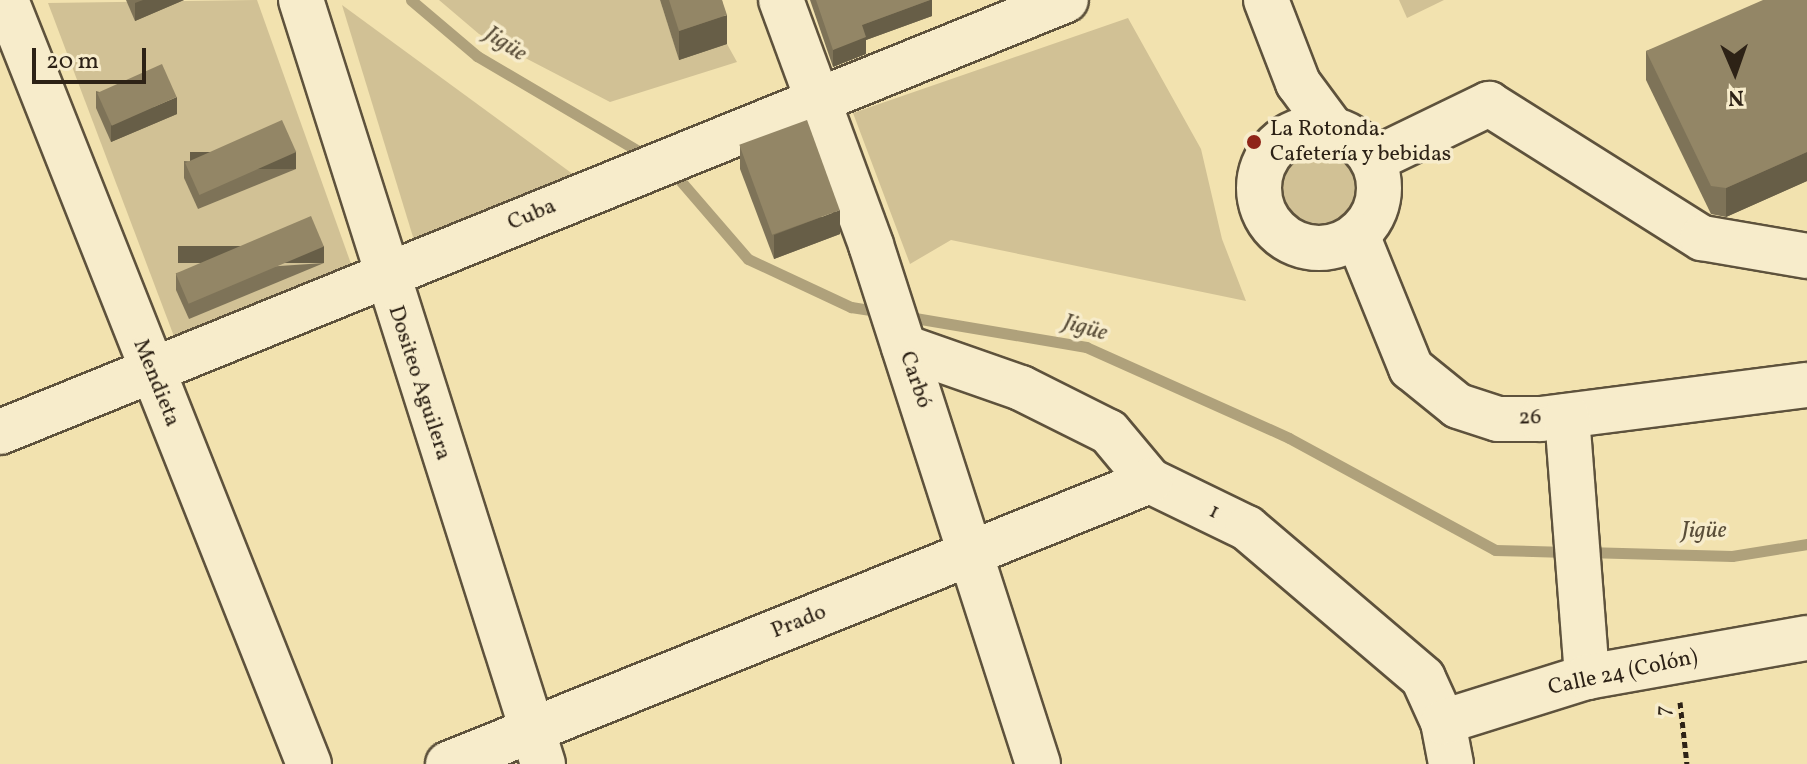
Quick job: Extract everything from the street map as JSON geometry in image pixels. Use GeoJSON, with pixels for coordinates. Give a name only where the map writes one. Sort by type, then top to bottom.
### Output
{"type":"FeatureCollection","features":[{"type":"Feature","properties":{"kind":"street","name":"Mendieta"},"geometry":{"type":"LineString","coordinates":[[6,0],[309,764]]}},
{"type":"Feature","properties":{"kind":"street","name":"Dositeo Aguilera"},"geometry":{"type":"LineString","coordinates":[[301,0],[385,277],[538,747]]}},
{"type":"Feature","properties":{"kind":"street","name":"Carbó"},"geometry":{"type":"LineString","coordinates":[[781,0],[871,245],[973,552],[1038,764]]}},
{"type":"Feature","properties":{"kind":"street","name":"Cuba"},"geometry":{"type":"LineString","coordinates":[[0,432],[385,277],[702,144],[1066,0]]}},
{"type":"Feature","properties":{"kind":"street"},"geometry":{"type":"LineString","coordinates":[[1266,0],[1298,83],[1332,129],[1373,160],[1379,200],[1357,235],[1319,249],[1298,245],[1267,219],[1259,179],[1279,143],[1298,83]]}},
{"type":"Feature","properties":{"kind":"street"},"geometry":{"type":"LineString","coordinates":[[1373,160],[1489,104],[1702,238],[1807,256]]}},
{"type":"Feature","properties":{"kind":"street"},"geometry":{"type":"LineString","coordinates":[[1279,143],[1313,128],[1332,129]]}},
{"type":"Feature","properties":{"kind":"street","name":"26"},"geometry":{"type":"LineString","coordinates":[[1357,235],[1411,368],[1433,391],[1498,419],[1567,416],[1807,385]]}},
{"type":"Feature","properties":{"kind":"street","name":"1"},"geometry":{"type":"LineString","coordinates":[[904,347],[1021,388],[1109,432],[1150,481],[1247,528],[1423,678],[1447,743]]}},
{"type":"Feature","properties":{"kind":"street"},"geometry":{"type":"LineString","coordinates":[[1567,416],[1572,498],[1584,603],[1604,673]]}},
{"type":"Feature","properties":{"kind":"street","name":"Prado"},"geometry":{"type":"LineString","coordinates":[[448,764],[538,747],[973,552],[1150,481]]}},
{"type":"Feature","properties":{"kind":"street","name":"Calle 24 (Colón)"},"geometry":{"type":"LineString","coordinates":[[1447,743],[1604,673],[1807,638]]}},
{"type":"Feature","properties":{"kind":"path","name":"7"},"geometry":{"type":"LineString","coordinates":[[1677,660],[1687,764]]}},
{"type":"Feature","properties":{"kind":"shaded area"},"geometry":{"type":"Polygon","coordinates":[[[257,0],[355,275],[178,347],[48,3],[257,0]]]}},
{"type":"Feature","properties":{"kind":"shaded area"},"geometry":{"type":"Polygon","coordinates":[[[439,0],[660,0],[679,59],[727,44],[737,62],[610,102],[479,34],[439,0]]]}},
{"type":"Feature","properties":{"kind":"shaded area"},"geometry":{"type":"Polygon","coordinates":[[[1399,0],[1444,0],[1407,18],[1399,0]]]}},
{"type":"Feature","properties":{"kind":"shaded area"},"geometry":{"type":"Polygon","coordinates":[[[342,5],[585,183],[417,250],[342,5]]]}},
{"type":"Feature","properties":{"kind":"shaded area"},"geometry":{"type":"Polygon","coordinates":[[[1128,18],[1201,149],[1222,239],[1246,301],[951,240],[910,264],[853,113],[1128,18]]]}},
{"type":"Feature","properties":{"kind":"shaded area"},"geometry":{"type":"Polygon","coordinates":[[[1319,148],[1335,152],[1348,160],[1356,173],[1360,189],[1356,205],[1348,218],[1335,226],[1319,230],[1303,226],[1290,218],[1282,205],[1278,189],[1282,173],[1290,160],[1303,152],[1319,148]]]}},
{"type":"Feature","properties":{"kind":"building"},"geometry":{"type":"Polygon","coordinates":[[[669,0],[722,0],[727,15],[679,31],[669,0]]]}},
{"type":"Feature","properties":{"kind":"building"},"geometry":{"type":"Polygon","coordinates":[[[816,0],[930,0],[862,25],[866,37],[833,50],[816,0]]]}},
{"type":"Feature","properties":{"kind":"building"},"geometry":{"type":"Polygon","coordinates":[[[1763,0],[1807,0],[1807,152],[1726,188],[1711,186],[1646,51],[1763,0]]]}},
{"type":"Feature","properties":{"kind":"building"},"geometry":{"type":"Polygon","coordinates":[[[162,64],[177,97],[112,126],[97,93],[162,64]]]}},
{"type":"Feature","properties":{"kind":"building"},"geometry":{"type":"Polygon","coordinates":[[[282,120],[296,152],[199,195],[185,163],[282,120]]]}},
{"type":"Feature","properties":{"kind":"building"},"geometry":{"type":"Polygon","coordinates":[[[807,120],[840,210],[772,235],[739,145],[807,120]]]}},
{"type":"Feature","properties":{"kind":"building"},"geometry":{"type":"Polygon","coordinates":[[[311,216],[324,246],[189,304],[176,273],[311,216]]]}},
{"type":"Feature","properties":{"kind":"waterway","name":"Jigüe"},"geometry":{"type":"LineString","coordinates":[[411,0],[477,56],[650,158]]}},
{"type":"Feature","properties":{"kind":"waterway","name":"Jigüe"},"geometry":{"type":"LineString","coordinates":[[672,171],[748,259],[851,307],[882,312]]}},
{"type":"Feature","properties":{"kind":"waterway","name":"Jigüe"},"geometry":{"type":"LineString","coordinates":[[903,316],[1086,347],[1289,438],[1495,550],[1567,552]]}},
{"type":"Feature","properties":{"kind":"waterway","name":"Jigüe"},"geometry":{"type":"LineString","coordinates":[[1585,552],[1732,556],[1807,544]]}},
{"type":"Feature","properties":{"kind":"place","name":"La Rotonda. Cafetería y bebidas"},"geometry":{"type":"Point","coordinates":[1254,142]}}]}
